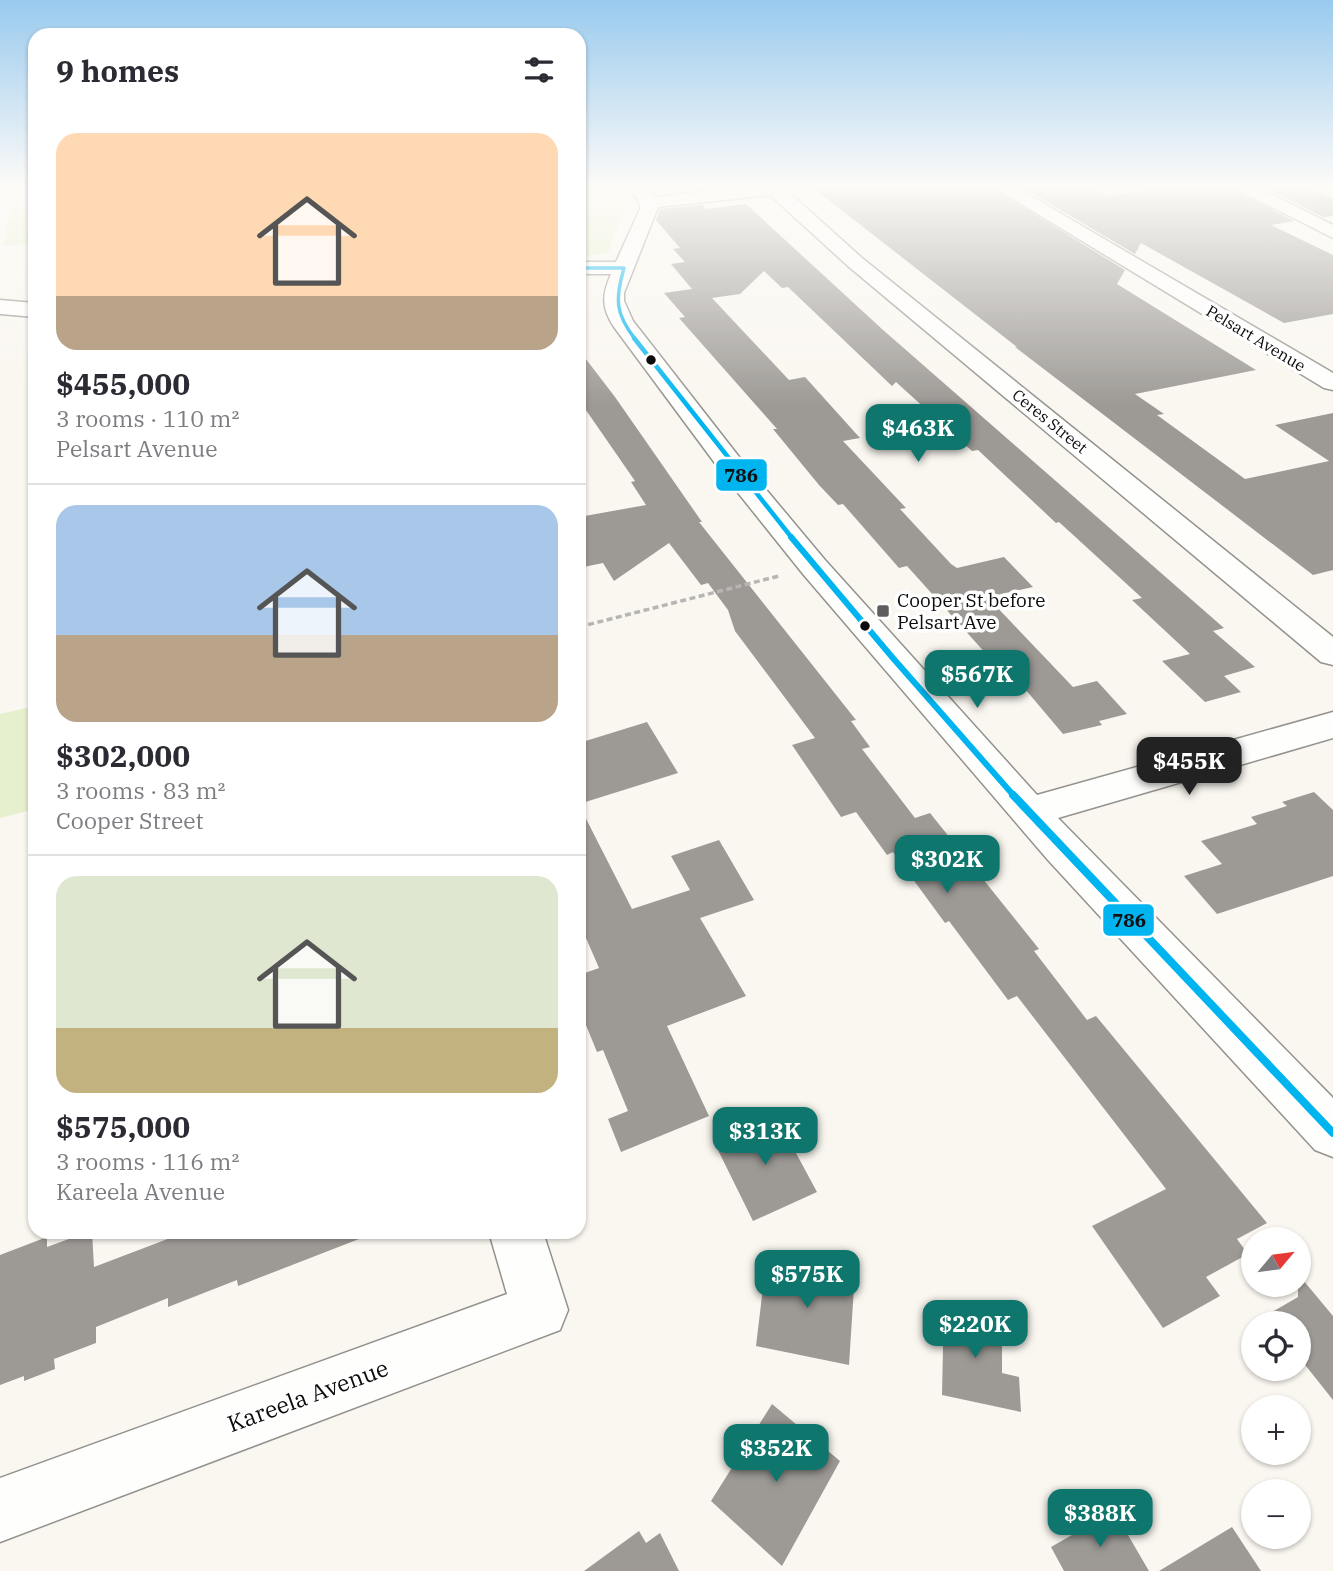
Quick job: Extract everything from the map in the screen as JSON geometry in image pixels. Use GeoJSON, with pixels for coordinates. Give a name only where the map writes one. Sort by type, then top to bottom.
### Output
{"type":"FeatureCollection","features":[{"type":"Feature","properties":{"kind":"street"},"geometry":{"type":"LineString","coordinates":[[628,258],[613,293],[613,301],[622,322],[733,468],[814,567],[1028,812],[1333,1133]]}},
{"type":"Feature","properties":{"kind":"street","name":"Ceres Street"},"geometry":{"type":"LineString","coordinates":[[851,258],[1333,654]]}},
{"type":"Feature","properties":{"kind":"street","name":"Pelsart Avenue"},"geometry":{"type":"LineString","coordinates":[[1123,258],[1333,383]]}},
{"type":"Feature","properties":{"kind":"street"},"geometry":{"type":"LineString","coordinates":[[586,268],[624,268]]}},
{"type":"Feature","properties":{"kind":"street"},"geometry":{"type":"LineString","coordinates":[[0,307],[28,309]]}},
{"type":"Feature","properties":{"kind":"street"},"geometry":{"type":"LineString","coordinates":[[1028,812],[1333,725]]}},
{"type":"Feature","properties":{"kind":"street","name":"Kareela Avenue"},"geometry":{"type":"LineString","coordinates":[[0,1510],[540,1310],[518,1239]]}},
{"type":"Feature","properties":{"kind":"path"},"geometry":{"type":"LineString","coordinates":[[586,625],[814,567]]}},
{"type":"Feature","properties":{"kind":"green space"},"geometry":{"type":"Polygon","coordinates":[[[28,708],[28,811],[0,818],[0,714],[28,708]]]}},
{"type":"Feature","properties":{"kind":"building"},"geometry":{"type":"Polygon","coordinates":[[[682,258],[805,258],[882,329],[1224,628],[1213,631],[1255,667],[1224,676],[1241,692],[1205,702],[1162,661],[1190,654],[1132,600],[1142,598],[978,450],[972,451],[896,382],[892,386],[788,287],[782,288],[764,271],[740,294],[712,298],[789,380],[805,377],[860,438],[843,441],[906,508],[900,509],[951,564],[957,568],[1004,557],[1033,587],[992,596],[994,599],[990,600],[1073,687],[1097,681],[1127,714],[1099,721],[1102,725],[1063,734],[1004,664],[997,666],[907,566],[899,568],[843,504],[838,505],[819,485],[773,429],[777,429],[679,318],[685,317],[664,293],[692,289],[671,264],[685,262],[682,258]]]}},
{"type":"Feature","properties":{"kind":"building"},"geometry":{"type":"Polygon","coordinates":[[[903,258],[1106,258],[1125,270],[1117,284],[1256,370],[1135,394],[1164,414],[1157,415],[1245,479],[1329,461],[1275,425],[1333,413],[1333,570],[1313,575],[903,258]]]}},
{"type":"Feature","properties":{"kind":"building"},"geometry":{"type":"Polygon","coordinates":[[[1168,258],[1333,258],[1333,314],[1284,323],[1168,258]]]}},
{"type":"Feature","properties":{"kind":"building"},"geometry":{"type":"Polygon","coordinates":[[[586,359],[702,522],[699,522],[856,720],[851,721],[870,747],[862,749],[915,818],[930,813],[1039,949],[1034,951],[1087,1020],[1096,1016],[1267,1223],[1260,1227],[1241,1227],[1241,1237],[1237,1239],[1241,1244],[1241,1258],[1206,1277],[1220,1296],[1163,1328],[1092,1226],[1166,1189],[1017,996],[1008,1000],[949,921],[945,923],[893,852],[887,855],[856,812],[841,817],[792,745],[815,738],[735,631],[728,610],[708,583],[701,585],[669,543],[614,581],[603,563],[586,567],[586,516],[646,505],[631,482],[635,481],[586,410],[586,359]]]}},
{"type":"Feature","properties":{"kind":"building"},"geometry":{"type":"Polygon","coordinates":[[[647,722],[678,773],[586,802],[586,741],[647,722]]]}},
{"type":"Feature","properties":{"kind":"building"},"geometry":{"type":"Polygon","coordinates":[[[1314,792],[1333,810],[1333,876],[1217,914],[1184,876],[1222,864],[1201,841],[1257,824],[1251,817],[1287,806],[1282,802],[1314,792]]]}},
{"type":"Feature","properties":{"kind":"building"},"geometry":{"type":"Polygon","coordinates":[[[586,819],[632,909],[690,890],[671,856],[719,840],[754,900],[700,918],[746,996],[667,1026],[709,1116],[621,1152],[608,1119],[628,1111],[603,1050],[597,1052],[586,1025],[586,973],[599,968],[586,938],[586,819]]]}},
{"type":"Feature","properties":{"kind":"building"},"geometry":{"type":"Polygon","coordinates":[[[775,1114],[817,1192],[753,1221],[713,1140],[775,1114]]]}},
{"type":"Feature","properties":{"kind":"building"},"geometry":{"type":"Polygon","coordinates":[[[42,1239],[47,1239],[47,1247],[69,1239],[92,1239],[94,1267],[168,1239],[359,1239],[238,1286],[237,1280],[168,1307],[168,1298],[96,1327],[96,1343],[54,1359],[55,1369],[24,1381],[24,1376],[0,1385],[0,1255],[42,1239]]]}},
{"type":"Feature","properties":{"kind":"building"},"geometry":{"type":"Polygon","coordinates":[[[767,1254],[855,1272],[849,1365],[756,1346],[767,1254]]]}},
{"type":"Feature","properties":{"kind":"building"},"geometry":{"type":"Polygon","coordinates":[[[1311,1290],[1333,1316],[1333,1400],[1311,1372],[1311,1311],[1274,1311],[1298,1297],[1311,1297],[1311,1290]]]}},
{"type":"Feature","properties":{"kind":"building"},"geometry":{"type":"Polygon","coordinates":[[[944,1301],[989,1310],[989,1335],[1002,1338],[1002,1373],[1019,1377],[1021,1412],[942,1395],[944,1301]]]}},
{"type":"Feature","properties":{"kind":"building"},"geometry":{"type":"Polygon","coordinates":[[[772,1404],[840,1461],[782,1566],[711,1501],[772,1404]]]}},
{"type":"Feature","properties":{"kind":"building"},"geometry":{"type":"Polygon","coordinates":[[[1114,1511],[1149,1571],[1064,1571],[1051,1547],[1114,1511]]]}},
{"type":"Feature","properties":{"kind":"building"},"geometry":{"type":"Polygon","coordinates":[[[1232,1527],[1241,1541],[1241,1549],[1246,1549],[1261,1571],[1159,1571],[1232,1527]]]}},
{"type":"Feature","properties":{"kind":"building"},"geometry":{"type":"Polygon","coordinates":[[[639,1531],[646,1543],[660,1533],[679,1571],[584,1571],[639,1531]]]}},
{"type":"Feature","properties":{"kind":"transit line","name":"786"},"geometry":{"type":"LineString","coordinates":[[586,268],[624,268],[616,295],[622,322],[781,525],[1005,787],[1130,922],[1333,1133]]}},
{"type":"Feature","properties":{"kind":"place","name":"Cooper St before Pelsart Ave"},"geometry":{"type":"Point","coordinates":[883,611]}}]}
